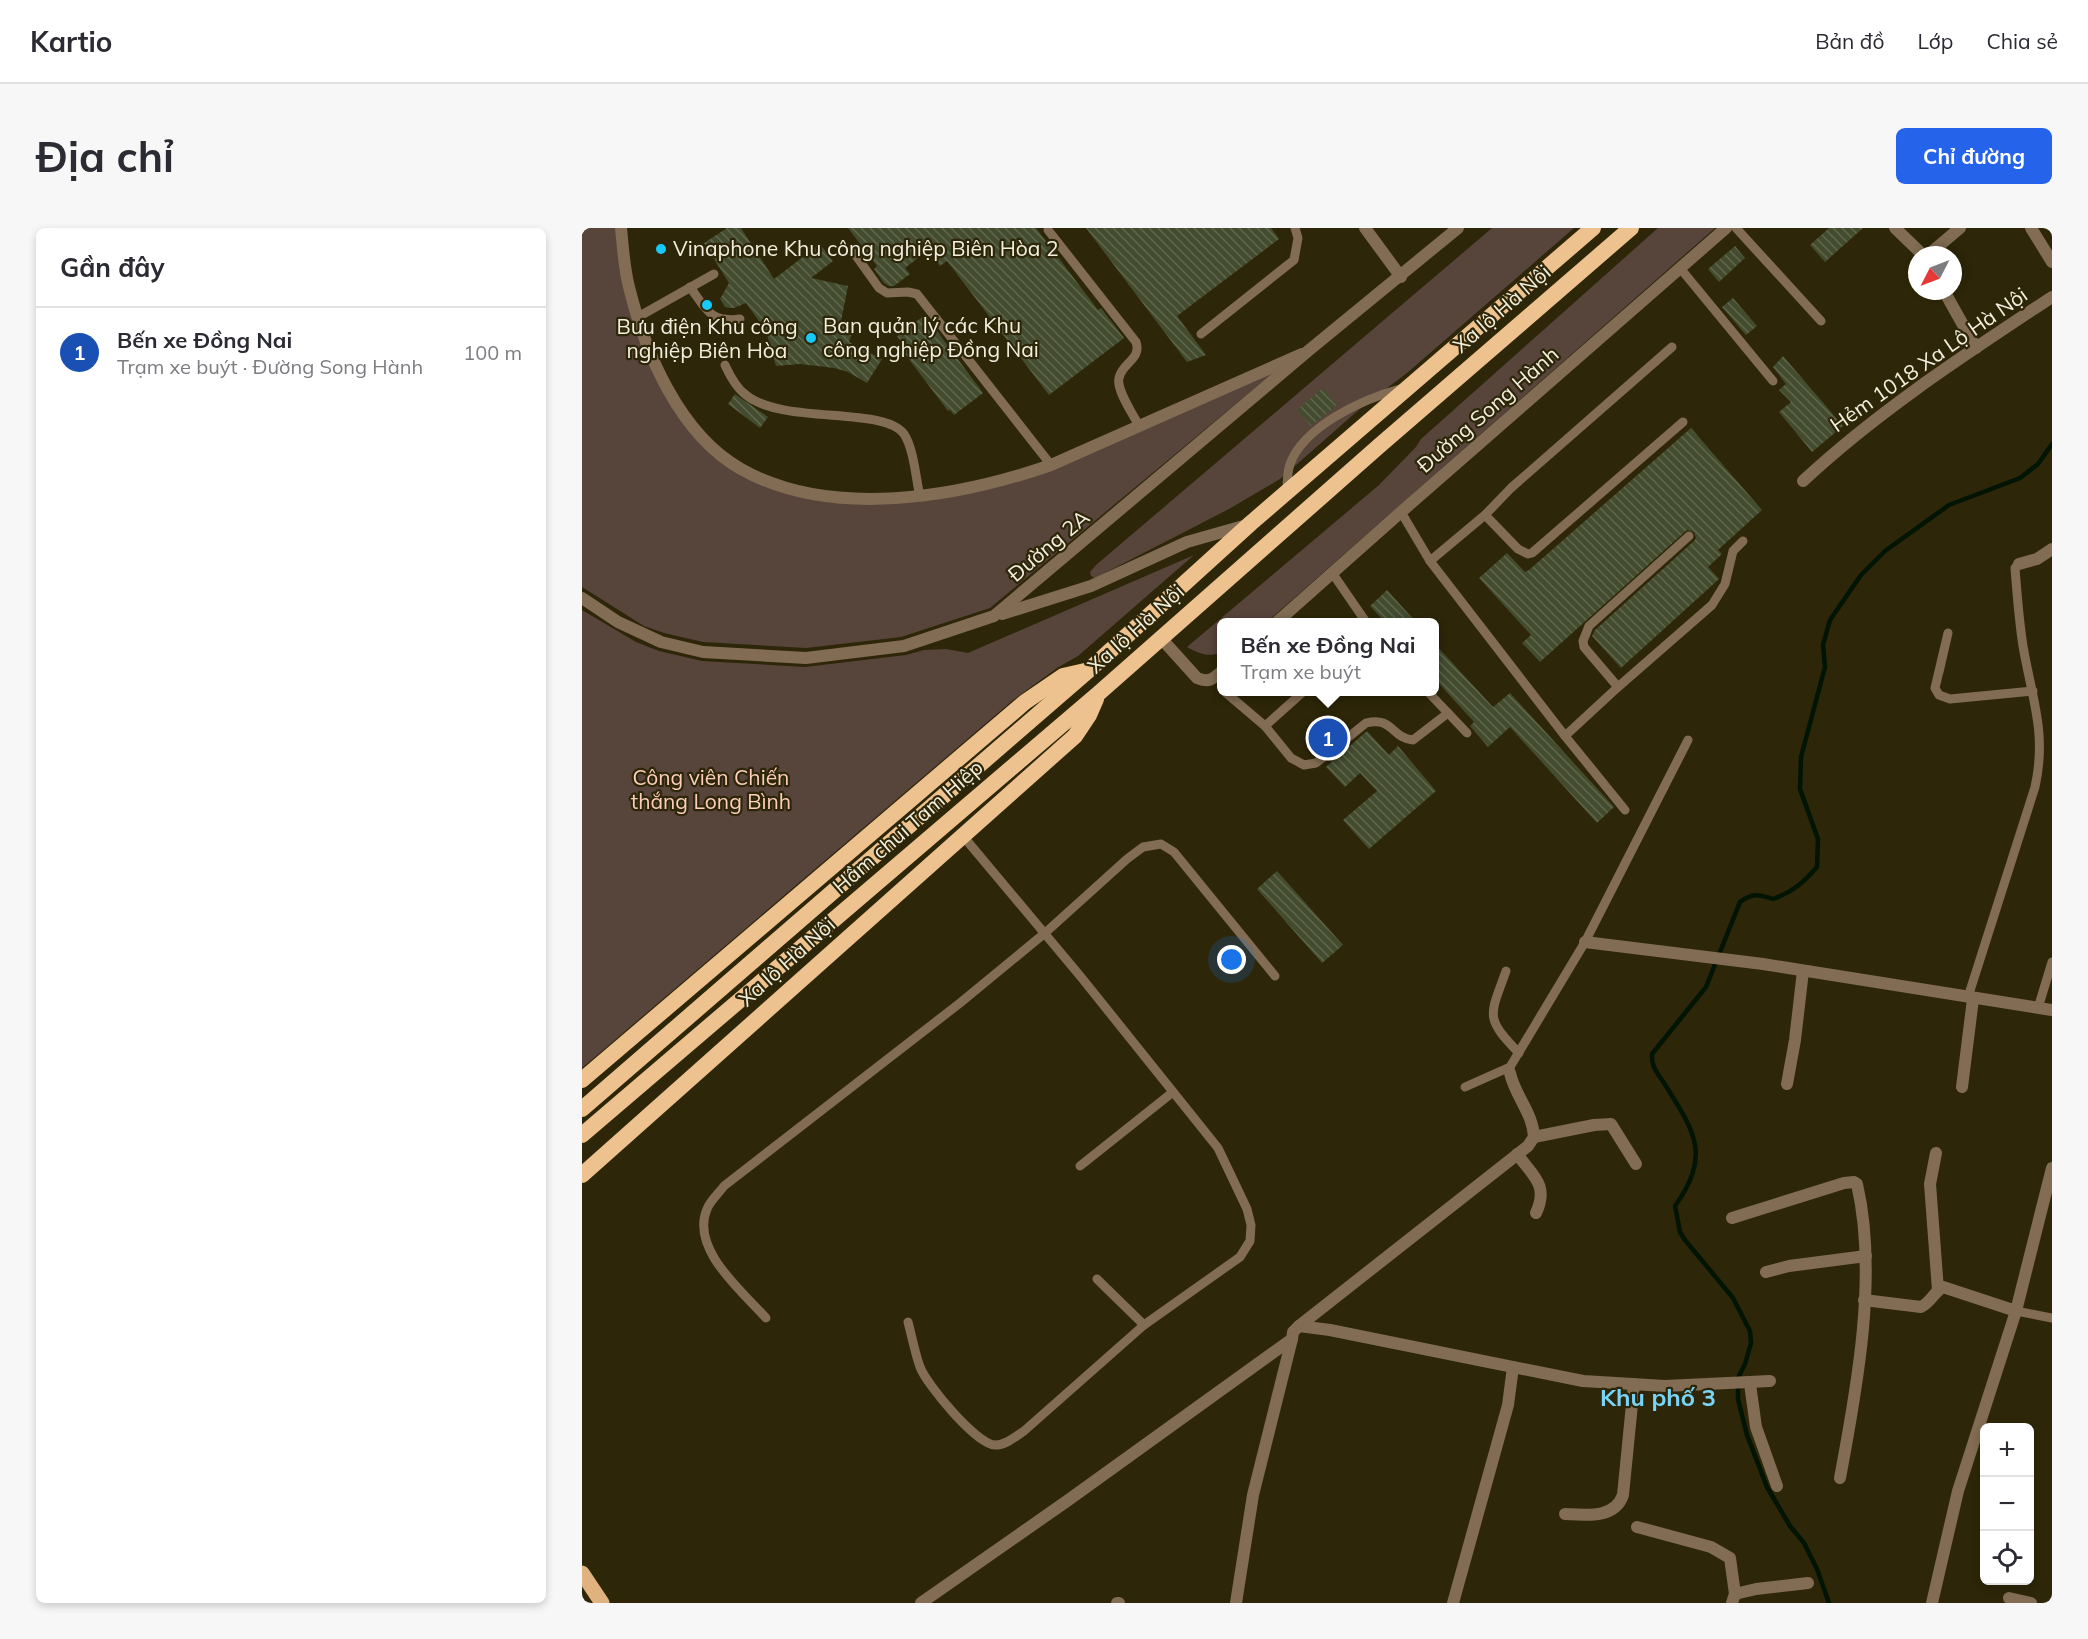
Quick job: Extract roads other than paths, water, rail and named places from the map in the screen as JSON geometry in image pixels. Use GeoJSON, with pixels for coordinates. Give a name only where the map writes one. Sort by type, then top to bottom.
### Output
{"type":"FeatureCollection","features":[{"type":"Feature","properties":{"kind":"highway","name":"Xa lộ Hà Nội"},"geometry":{"type":"LineString","coordinates":[[582,1080],[1025,702],[1062,676],[1089,670],[1251,524],[1593,228]]}},
{"type":"Feature","properties":{"kind":"highway","name":"Xa lộ Hà Nội"},"geometry":{"type":"LineString","coordinates":[[584,1176],[1075,736],[1089,715],[1099,693],[1160,637],[1631,228]]}},
{"type":"Feature","properties":{"kind":"highway","name":"Hầm chui Tam Hiệp"},"geometry":{"type":"LineString","coordinates":[[582,1109],[1089,670]]}},
{"type":"Feature","properties":{"kind":"highway","name":"Hầm chui Tam Hiệp"},"geometry":{"type":"LineString","coordinates":[[582,1135],[1099,693]]}},
{"type":"Feature","properties":{"kind":"main road"},"geometry":{"type":"LineString","coordinates":[[582,1573],[602,1603]]}},
{"type":"Feature","properties":{"kind":"street"},"geometry":{"type":"LineString","coordinates":[[624,228],[628,285],[656,366],[673,397],[705,441],[740,469],[760,478],[792,489],[830,497],[920,497],[985,485],[1051,465],[1308,351]]}},
{"type":"Feature","properties":{"kind":"street"},"geometry":{"type":"LineString","coordinates":[[1365,228],[1401,277]]}},
{"type":"Feature","properties":{"kind":"street","name":"Đường 2A"},"geometry":{"type":"LineString","coordinates":[[582,598],[618,622],[661,642],[703,652],[806,658],[904,646],[994,616],[1308,351],[1458,228]]}},
{"type":"Feature","properties":{"kind":"street","name":"Đường Song Hành"},"geometry":{"type":"LineString","coordinates":[[1282,618],[1726,228]]}},
{"type":"Feature","properties":{"kind":"street"},"geometry":{"type":"LineString","coordinates":[[1895,228],[1914,246]]}},
{"type":"Feature","properties":{"kind":"street"},"geometry":{"type":"LineString","coordinates":[[1939,246],[1960,228]]}},
{"type":"Feature","properties":{"kind":"street"},"geometry":{"type":"LineString","coordinates":[[2031,228],[2052,262]]}},
{"type":"Feature","properties":{"kind":"street","name":"Hẻm 1018 Xa Lộ Hà Nội"},"geometry":{"type":"LineString","coordinates":[[1803,481],[1839,447],[1887,410],[2052,297]]}},
{"type":"Feature","properties":{"kind":"street"},"geometry":{"type":"LineString","coordinates":[[1949,300],[1976,348]]}},
{"type":"Feature","properties":{"kind":"street"},"geometry":{"type":"LineString","coordinates":[[994,616],[1091,586],[1187,543],[1251,524]]}},
{"type":"Feature","properties":{"kind":"street"},"geometry":{"type":"LineString","coordinates":[[2019,564],[2037,559],[2052,549]]}},
{"type":"Feature","properties":{"kind":"street"},"geometry":{"type":"LineString","coordinates":[[1160,637],[1197,678],[1205,682],[1217,675]]}},
{"type":"Feature","properties":{"kind":"street"},"geometry":{"type":"LineString","coordinates":[[1585,942],[1711,957],[2052,1010]]}},
{"type":"Feature","properties":{"kind":"street"},"geometry":{"type":"LineString","coordinates":[[1787,1084],[1803,971]]}},
{"type":"Feature","properties":{"kind":"street"},"geometry":{"type":"LineString","coordinates":[[1962,1087],[1970,998]]}},
{"type":"Feature","properties":{"kind":"street"},"geometry":{"type":"LineString","coordinates":[[1236,1603],[1253,1495],[1293,1332],[1528,1146],[1534,1137],[1534,1124],[1512,1082],[1510,1070]]}},
{"type":"Feature","properties":{"kind":"street"},"geometry":{"type":"LineString","coordinates":[[1534,1137],[1594,1125],[1611,1124],[1636,1164]]}},
{"type":"Feature","properties":{"kind":"street"},"geometry":{"type":"LineString","coordinates":[[1864,1300],[1921,1307],[1934,1298],[1938,1290],[1930,1184],[1936,1153]]}},
{"type":"Feature","properties":{"kind":"street"},"geometry":{"type":"LineString","coordinates":[[1517,1154],[1538,1182],[1541,1190],[1542,1201],[1536,1213]]}},
{"type":"Feature","properties":{"kind":"street"},"geometry":{"type":"LineString","coordinates":[[1932,1603],[1958,1491],[2016,1311],[2052,1168]]}},
{"type":"Feature","properties":{"kind":"street"},"geometry":{"type":"LineString","coordinates":[[1732,1218],[1844,1183],[1857,1184],[1864,1212],[1866,1256],[1864,1300],[1854,1406],[1839,1478]]}},
{"type":"Feature","properties":{"kind":"street"},"geometry":{"type":"LineString","coordinates":[[1766,1272],[1789,1266],[1866,1256]]}},
{"type":"Feature","properties":{"kind":"street"},"geometry":{"type":"LineString","coordinates":[[1938,1290],[1943,1287],[1949,1288],[2016,1311]]}},
{"type":"Feature","properties":{"kind":"street"},"geometry":{"type":"LineString","coordinates":[[1299,1326],[1330,1330],[1583,1381],[1665,1386],[1770,1382]]}},
{"type":"Feature","properties":{"kind":"street"},"geometry":{"type":"LineString","coordinates":[[927,1601],[1292,1339]]}},
{"type":"Feature","properties":{"kind":"street"},"geometry":{"type":"LineString","coordinates":[[1453,1603],[1508,1405],[1513,1366]]}},
{"type":"Feature","properties":{"kind":"street"},"geometry":{"type":"LineString","coordinates":[[1565,1514],[1605,1513],[1615,1509],[1620,1503],[1623,1495],[1634,1384]]}},
{"type":"Feature","properties":{"kind":"street"},"geometry":{"type":"LineString","coordinates":[[1750,1384],[1756,1427],[1777,1486]]}},
{"type":"Feature","properties":{"kind":"street"},"geometry":{"type":"LineString","coordinates":[[1637,1527],[1711,1547],[1730,1558],[1733,1599],[1756,1589],[1808,1583]]}},
{"type":"Feature","properties":{"kind":"street"},"geometry":{"type":"LineString","coordinates":[[2009,1598],[2031,1603]]}},
{"type":"Feature","properties":{"kind":"lane"},"geometry":{"type":"LineString","coordinates":[[1201,334],[1294,260],[1298,238],[1295,228]]}},
{"type":"Feature","properties":{"kind":"lane"},"geometry":{"type":"LineString","coordinates":[[1736,228],[1821,321]]}},
{"type":"Feature","properties":{"kind":"lane"},"geometry":{"type":"LineString","coordinates":[[1048,230],[1136,342],[1138,348],[1136,355],[1119,378],[1120,390],[1139,426]]}},
{"type":"Feature","properties":{"kind":"lane"},"geometry":{"type":"LineString","coordinates":[[854,253],[879,288],[887,293],[917,294],[1051,465]]}},
{"type":"Feature","properties":{"kind":"lane"},"geometry":{"type":"LineString","coordinates":[[1680,268],[1773,381]]}},
{"type":"Feature","properties":{"kind":"lane"},"geometry":{"type":"LineString","coordinates":[[638,317],[714,274]]}},
{"type":"Feature","properties":{"kind":"lane"},"geometry":{"type":"LineString","coordinates":[[690,287],[708,312],[715,317],[726,321],[740,319]]}},
{"type":"Feature","properties":{"kind":"lane"},"geometry":{"type":"LineString","coordinates":[[1430,561],[1485,515],[1511,489],[1672,346]]}},
{"type":"Feature","properties":{"kind":"lane"},"geometry":{"type":"LineString","coordinates":[[725,365],[739,389],[759,403],[784,411],[863,418],[893,424],[904,435],[910,449],[920,497]]}},
{"type":"Feature","properties":{"kind":"lane"},"geometry":{"type":"LineString","coordinates":[[1287,493],[1288,471],[1291,462],[1301,446],[1317,431],[1351,407],[1408,387]]}},
{"type":"Feature","properties":{"kind":"lane"},"geometry":{"type":"LineString","coordinates":[[1485,515],[1518,549],[1528,554],[1532,553],[1683,422]]}},
{"type":"Feature","properties":{"kind":"lane"},"geometry":{"type":"LineString","coordinates":[[1401,512],[1430,561],[1564,736],[1625,810]]}},
{"type":"Feature","properties":{"kind":"lane"},"geometry":{"type":"LineString","coordinates":[[1618,687],[1584,648],[1585,632],[1594,621],[1689,537]]}},
{"type":"Feature","properties":{"kind":"lane"},"geometry":{"type":"LineString","coordinates":[[1564,736],[1712,605],[1725,584],[1733,551],[1743,541]]}},
{"type":"Feature","properties":{"kind":"lane"},"geometry":{"type":"LineString","coordinates":[[1970,998],[2041,763],[2040,730],[2023,645],[2018,601],[2015,568],[2019,564]]}},
{"type":"Feature","properties":{"kind":"lane"},"geometry":{"type":"LineString","coordinates":[[1333,574],[1363,618]]}},
{"type":"Feature","properties":{"kind":"lane"},"geometry":{"type":"LineString","coordinates":[[1939,672],[1935,688],[1939,695],[1950,699],[2032,691]]}},
{"type":"Feature","properties":{"kind":"lane"},"geometry":{"type":"LineString","coordinates":[[1212,680],[1217,685]]}},
{"type":"Feature","properties":{"kind":"lane"},"geometry":{"type":"LineString","coordinates":[[1230,696],[1264,726],[1291,758],[1304,765],[1316,763],[1366,723],[1376,720],[1387,724],[1407,740],[1413,740],[1448,713]]}},
{"type":"Feature","properties":{"kind":"lane"},"geometry":{"type":"LineString","coordinates":[[1264,726],[1298,696]]}},
{"type":"Feature","properties":{"kind":"lane"},"geometry":{"type":"LineString","coordinates":[[1432,696],[1467,733]]}},
{"type":"Feature","properties":{"kind":"lane"},"geometry":{"type":"LineString","coordinates":[[1465,1087],[1510,1070],[1585,942],[1688,740]]}},
{"type":"Feature","properties":{"kind":"lane"},"geometry":{"type":"LineString","coordinates":[[908,1322],[921,1369],[949,1408],[979,1439],[994,1445],[1008,1442],[1024,1431],[1143,1326],[1240,1257],[1250,1241],[1251,1225],[1247,1209],[1218,1148],[1045,933],[963,836]]}},
{"type":"Feature","properties":{"kind":"lane"},"geometry":{"type":"LineString","coordinates":[[766,1318],[711,1256],[703,1233],[707,1209],[724,1186],[960,1003],[1045,933],[1126,859],[1143,847],[1161,844],[1174,852],[1275,976]]}},
{"type":"Feature","properties":{"kind":"lane"},"geometry":{"type":"LineString","coordinates":[[2038,1008],[2052,962]]}},
{"type":"Feature","properties":{"kind":"lane"},"geometry":{"type":"LineString","coordinates":[[1506,971],[1492,1010],[1494,1023],[1519,1053]]}},
{"type":"Feature","properties":{"kind":"lane"},"geometry":{"type":"LineString","coordinates":[[1080,1166],[1173,1092]]}},
{"type":"Feature","properties":{"kind":"lane"},"geometry":{"type":"LineString","coordinates":[[1097,1279],[1143,1326]]}},
{"type":"Feature","properties":{"kind":"lane"},"geometry":{"type":"LineString","coordinates":[[2016,1311],[2052,1318]]}},
{"type":"Feature","properties":{"kind":"waterway"},"geometry":{"type":"LineString","coordinates":[[1829,1603],[1817,1569],[1804,1543],[1790,1526],[1767,1487],[1747,1435],[1738,1399],[1738,1378],[1751,1343],[1750,1331],[1733,1298],[1680,1232],[1675,1206],[1693,1172],[1696,1157],[1695,1143],[1684,1115],[1655,1069],[1652,1054],[1706,987],[1740,902],[1752,896],[1760,895],[1773,899],[1780,896],[1798,886],[1817,867],[1818,839],[1800,789],[1801,757],[1825,667],[1823,645],[1830,620],[1861,575],[1885,551],[1949,505],[2020,478],[2038,464],[2052,444]]}},
{"type":"Feature","properties":{"kind":"place","name":"Vinaphone Khu công nghiệp Biên Hòa 2"},"geometry":{"type":"Point","coordinates":[661,249]}},
{"type":"Feature","properties":{"kind":"place","name":"Bưu điện Khu công nghiệp Biên Hòa"},"geometry":{"type":"Point","coordinates":[707,305]}},
{"type":"Feature","properties":{"kind":"place","name":"Ban quản lý các Khu công nghiệp Đồng Nai"},"geometry":{"type":"Point","coordinates":[811,338]}},
{"type":"Feature","properties":{"kind":"place","name":"Bến xe Đồng Nai"},"geometry":{"type":"Point","coordinates":[1328,738]}},
{"type":"Feature","properties":{"kind":"district","name":"Khu phố 3"},"geometry":{"type":"Point","coordinates":[1658,1398]}},
{"type":"Feature","properties":{"kind":"park label","name":"Công viên Chiến thắng Long Bình"},"geometry":{"type":"Point","coordinates":[711,790]}}]}
